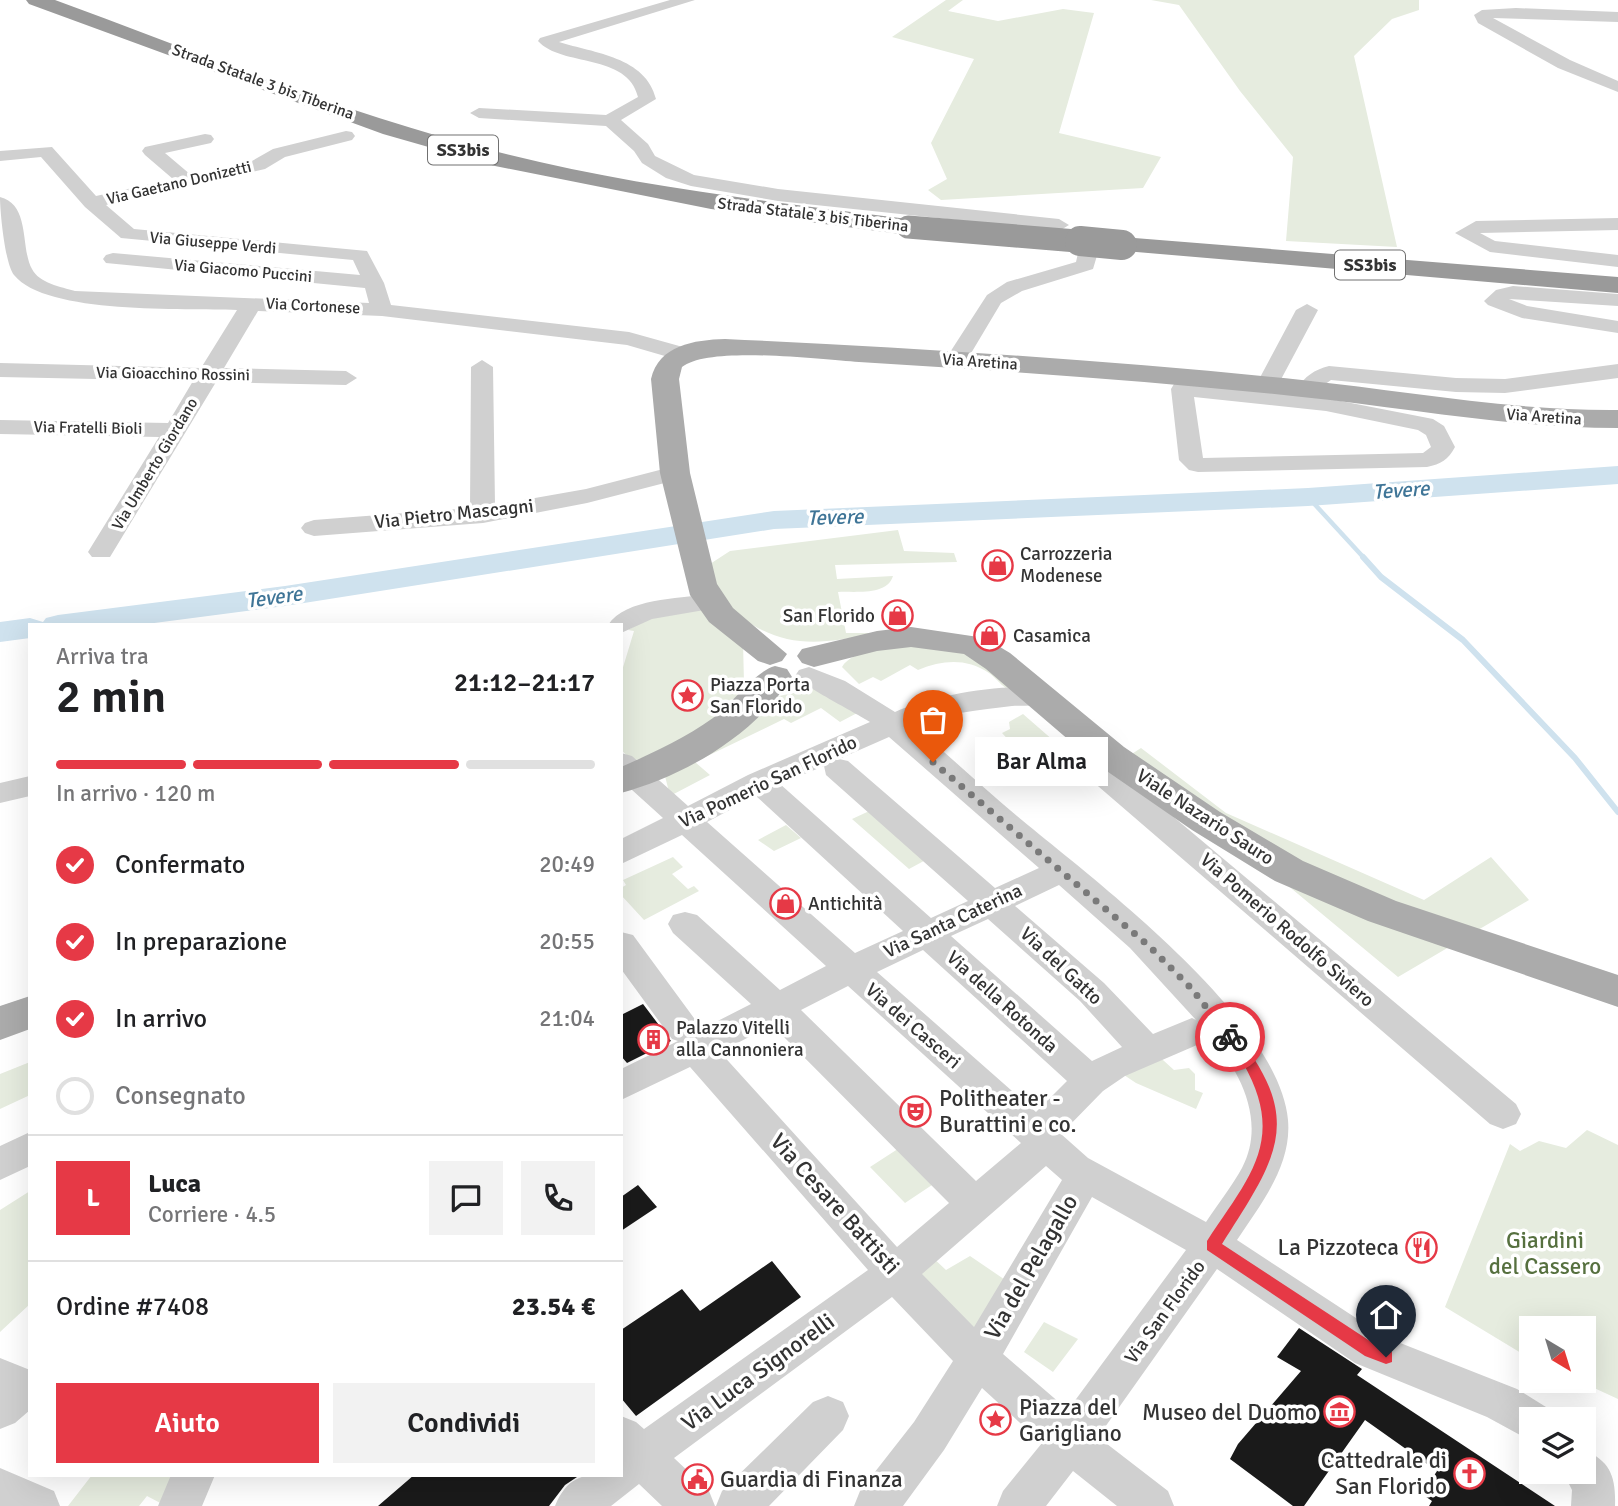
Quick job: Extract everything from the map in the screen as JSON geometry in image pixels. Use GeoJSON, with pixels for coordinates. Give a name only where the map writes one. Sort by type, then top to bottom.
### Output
{"type":"FeatureCollection","features":[{"type":"Feature","properties":{"kind":"highway","name":"Strada Statale 3 bis Tiberina"},"geometry":{"type":"LineString","coordinates":[[36,0],[391,129],[491,158],[711,202],[911,223],[1618,285]]}},
{"type":"Feature","properties":{"kind":"highway","name":"Strada Statale 3 bis Tiberina"},"geometry":{"type":"LineString","coordinates":[[56,0],[402,123],[513,156],[718,196],[911,223]]}},
{"type":"Feature","properties":{"kind":"highway","name":"Strada Statale 3 bis Tiberina"},"geometry":{"type":"LineString","coordinates":[[1122,241],[1618,277]]}},
{"type":"Feature","properties":{"kind":"main road","name":"Via Aretina"},"geometry":{"type":"LineString","coordinates":[[682,354],[704,348],[724,347],[956,360],[1201,385],[1267,385],[1308,389],[1517,416],[1618,419]]}},
{"type":"Feature","properties":{"kind":"main road"},"geometry":{"type":"LineString","coordinates":[[626,773],[700,744],[737,719],[792,666],[704,593],[677,484],[665,380],[666,369],[682,354]]}},
{"type":"Feature","properties":{"kind":"main road","name":"Viale Nazario Sauro"},"geometry":{"type":"LineString","coordinates":[[792,666],[877,641],[911,638],[973,645],[998,661],[1097,744],[1206,821],[1289,871],[1382,911],[1618,991]]}},
{"type":"Feature","properties":{"kind":"street"},"geometry":{"type":"LineString","coordinates":[[611,121],[616,115],[647,99],[647,94],[625,69],[614,62],[554,46],[546,41],[561,34],[687,0]]}},
{"type":"Feature","properties":{"kind":"street"},"geometry":{"type":"LineString","coordinates":[[1618,17],[1576,18],[1515,13],[1482,15],[1484,20],[1503,32],[1618,88]]}},
{"type":"Feature","properties":{"kind":"street"},"geometry":{"type":"LineString","coordinates":[[561,34],[635,27]]}},
{"type":"Feature","properties":{"kind":"street"},"geometry":{"type":"LineString","coordinates":[[479,113],[611,121],[642,148],[648,159],[673,174],[691,180],[778,195],[1059,225]]}},
{"type":"Feature","properties":{"kind":"street","name":"Via Gaetano Donizetti"},"geometry":{"type":"LineString","coordinates":[[92,203],[258,166],[279,153],[346,136]]}},
{"type":"Feature","properties":{"kind":"street"},"geometry":{"type":"LineString","coordinates":[[189,182],[151,150],[205,139]]}},
{"type":"Feature","properties":{"kind":"street","name":"Via Giuseppe Verdi"},"geometry":{"type":"LineString","coordinates":[[0,156],[46,151],[92,203],[128,234],[360,255],[374,283],[382,310]]}},
{"type":"Feature","properties":{"kind":"street"},"geometry":{"type":"LineString","coordinates":[[0,203],[11,217],[22,272],[0,281]]}},
{"type":"Feature","properties":{"kind":"street"},"geometry":{"type":"LineString","coordinates":[[1618,224],[1476,227],[1465,233],[1490,246],[1618,261]]}},
{"type":"Feature","properties":{"kind":"street"},"geometry":{"type":"LineString","coordinates":[[956,360],[994,299],[1021,285],[1068,274],[1086,265],[1089,249]]}},
{"type":"Feature","properties":{"kind":"street","name":"Via Giacomo Puccini"},"geometry":{"type":"LineString","coordinates":[[113,260],[374,283]]}},
{"type":"Feature","properties":{"kind":"street","name":"Via Cortonese"},"geometry":{"type":"LineString","coordinates":[[22,272],[42,288],[74,297],[382,310],[629,339],[682,354]]}},
{"type":"Feature","properties":{"kind":"street"},"geometry":{"type":"LineString","coordinates":[[1618,300],[1513,292],[1503,294],[1495,301],[1522,312],[1618,327]]}},
{"type":"Feature","properties":{"kind":"street","name":"Via Umberto Giordano"},"geometry":{"type":"LineString","coordinates":[[101,552],[252,303]]}},
{"type":"Feature","properties":{"kind":"street"},"geometry":{"type":"LineString","coordinates":[[1267,385],[1307,310]]}},
{"type":"Feature","properties":{"kind":"street"},"geometry":{"type":"LineString","coordinates":[[482,367],[483,515]]}},
{"type":"Feature","properties":{"kind":"street","name":"Via Gioacchino Rossini"},"geometry":{"type":"LineString","coordinates":[[0,370],[346,379]]}},
{"type":"Feature","properties":{"kind":"street"},"geometry":{"type":"LineString","coordinates":[[1308,389],[1319,377],[1329,373],[1456,385],[1504,386],[1618,371]]}},
{"type":"Feature","properties":{"kind":"street"},"geometry":{"type":"LineString","coordinates":[[1201,385],[1326,404],[1424,424],[1436,431],[1443,447],[1439,455],[1427,460],[1198,465],[1191,460],[1182,389],[1201,385]]}},
{"type":"Feature","properties":{"kind":"street","name":"Via Fratelli Bioli"},"geometry":{"type":"LineString","coordinates":[[0,427],[176,430]]}},
{"type":"Feature","properties":{"kind":"street","name":"Via Pietro Mascagni"},"geometry":{"type":"LineString","coordinates":[[314,528],[483,515],[587,496],[677,484]]}},
{"type":"Feature","properties":{"kind":"street"},"geometry":{"type":"LineString","coordinates":[[623,624],[645,612],[704,593]]}},
{"type":"Feature","properties":{"kind":"street","name":"Via San Florido"},"geometry":{"type":"LineString","coordinates":[[792,666],[833,684],[891,726],[1149,946],[1191,988],[1207,1026],[1249,1059],[1271,1111],[1272,1134],[1258,1175],[1213,1245],[1071,1442],[1026,1496]]}},
{"type":"Feature","properties":{"kind":"street","name":"Via Pomerio San Florido"},"geometry":{"type":"LineString","coordinates":[[623,852],[759,782],[831,763],[891,726],[944,707],[1015,697],[1041,697]]}},
{"type":"Feature","properties":{"kind":"street","name":"Via Pomerio Rodolfo Siviero"},"geometry":{"type":"LineString","coordinates":[[1097,744],[1086,754],[1088,761],[1503,1115]]}},
{"type":"Feature","properties":{"kind":"street","name":"Via del Gatto"},"geometry":{"type":"LineString","coordinates":[[831,763],[1091,992],[1146,1049]]}},
{"type":"Feature","properties":{"kind":"street","name":"Via dei Casceri"},"geometry":{"type":"LineString","coordinates":[[626,773],[1084,1175],[1213,1245],[1370,1350],[1502,1403],[1519,1414]]}},
{"type":"Feature","properties":{"kind":"street","name":"Via della Rotonda"},"geometry":{"type":"LineString","coordinates":[[759,782],[1090,1081]]}},
{"type":"Feature","properties":{"kind":"street"},"geometry":{"type":"LineString","coordinates":[[0,793],[28,786]]}},
{"type":"Feature","properties":{"kind":"street","name":"Via Santa Caterina"},"geometry":{"type":"LineString","coordinates":[[623,1085],[693,1041],[775,1006],[1061,871]]}},
{"type":"Feature","properties":{"kind":"street"},"geometry":{"type":"LineString","coordinates":[[685,924],[775,1006],[975,1204]]}},
{"type":"Feature","properties":{"kind":"street","name":"Via Cesare Battisti"},"geometry":{"type":"LineString","coordinates":[[623,947],[693,1041],[895,1273],[977,1358],[1022,1394],[1071,1442],[1152,1506]]}},
{"type":"Feature","properties":{"kind":"street","name":"Via Luca Signorelli"},"geometry":{"type":"LineString","coordinates":[[625,1460],[895,1273],[975,1204],[1041,1139],[1090,1081],[1146,1049],[1207,1026]]}},
{"type":"Feature","properties":{"kind":"street"},"geometry":{"type":"LineString","coordinates":[[0,1164],[28,1148]]}},
{"type":"Feature","properties":{"kind":"street","name":"Via del Pelagallo"},"geometry":{"type":"LineString","coordinates":[[876,1506],[940,1418],[1021,1289],[1084,1175]]}},
{"type":"Feature","properties":{"kind":"street"},"geometry":{"type":"LineString","coordinates":[[738,1506],[828,1416]]}},
{"type":"Feature","properties":{"kind":"street"},"geometry":{"type":"LineString","coordinates":[[625,1460],[694,1506]]}},
{"type":"Feature","properties":{"kind":"street"},"geometry":{"type":"LineString","coordinates":[[180,1506],[192,1477]]}},
{"type":"Feature","properties":{"kind":"street","name":"Via Luca Signorelli"},"geometry":{"type":"LineString","coordinates":[[577,1506],[607,1477]]}},
{"type":"Feature","properties":{"kind":"street"},"geometry":{"type":"LineString","coordinates":[[1593,1506],[1594,1484]]}},
{"type":"Feature","properties":{"kind":"street"},"geometry":{"type":"LineString","coordinates":[[0,1489],[38,1506]]}},
{"type":"Feature","properties":{"kind":"green space"},"geometry":{"type":"Polygon","coordinates":[[[946,0],[963,0],[948,11],[998,21],[1063,9],[1094,13],[1059,133],[1161,157],[1143,188],[941,200],[928,190],[947,179],[931,143],[974,59],[892,37],[946,0]]]}},
{"type":"Feature","properties":{"kind":"green space"},"geometry":{"type":"Polygon","coordinates":[[[1151,0],[1419,0],[1419,10],[1392,19],[1354,56],[1397,247],[1286,241],[1293,157],[1240,91],[1179,5],[1151,0]]]}},
{"type":"Feature","properties":{"kind":"green space"},"geometry":{"type":"Polygon","coordinates":[[[898,530],[904,551],[954,553],[957,562],[835,565],[837,579],[893,576],[890,582],[877,590],[838,592],[846,633],[872,633],[828,641],[790,640],[754,626],[718,598],[710,564],[730,551],[898,530]]]}},
{"type":"Feature","properties":{"kind":"green space"},"geometry":{"type":"Polygon","coordinates":[[[705,608],[743,642],[744,683],[734,702],[685,744],[633,761],[623,752],[623,667],[634,631],[628,630],[647,619],[705,608]]]}},
{"type":"Feature","properties":{"kind":"green space"},"geometry":{"type":"Polygon","coordinates":[[[915,642],[964,650],[1016,692],[1004,687],[980,668],[963,663],[936,664],[918,670],[910,665],[881,681],[873,677],[859,684],[842,667],[847,661],[864,652],[915,642]]]}},
{"type":"Feature","properties":{"kind":"green space"},"geometry":{"type":"Polygon","coordinates":[[[817,688],[859,712],[840,722],[821,708],[791,723],[784,719],[695,762],[710,775],[670,796],[665,776],[779,696],[817,688]]]}},
{"type":"Feature","properties":{"kind":"green space"},"geometry":{"type":"Polygon","coordinates":[[[1023,714],[1054,741],[1024,757],[1002,733],[1010,729],[1009,722],[1023,714]]]}},
{"type":"Feature","properties":{"kind":"green space"},"geometry":{"type":"Polygon","coordinates":[[[1141,748],[1226,813],[1424,900],[1491,857],[1529,900],[1398,977],[1240,846],[1124,759],[1141,748]]]}},
{"type":"Feature","properties":{"kind":"green space"},"geometry":{"type":"Polygon","coordinates":[[[878,807],[933,856],[909,869],[852,819],[878,807]]]}},
{"type":"Feature","properties":{"kind":"green space"},"geometry":{"type":"Polygon","coordinates":[[[786,825],[801,838],[774,851],[758,840],[786,825]]]}},
{"type":"Feature","properties":{"kind":"green space"},"geometry":{"type":"Polygon","coordinates":[[[673,857],[683,867],[672,874],[688,889],[694,886],[699,891],[644,920],[623,897],[623,887],[626,885],[623,880],[673,857]]]}},
{"type":"Feature","properties":{"kind":"green space"},"geometry":{"type":"Polygon","coordinates":[[[1153,1051],[1174,1070],[1189,1068],[1195,1074],[1195,1090],[1203,1093],[1196,1109],[1136,1083],[1115,1069],[1153,1051]]]}},
{"type":"Feature","properties":{"kind":"green space"},"geometry":{"type":"Polygon","coordinates":[[[28,1063],[28,1096],[0,1109],[0,1074],[28,1063]]]}},
{"type":"Feature","properties":{"kind":"green space","name":"Giardini del Cassero"},"geometry":{"type":"Polygon","coordinates":[[[1587,1130],[1618,1145],[1618,1399],[1596,1389],[1596,1316],[1519,1316],[1519,1352],[1445,1307],[1510,1144],[1520,1151],[1539,1141],[1566,1148],[1587,1130]]]}},
{"type":"Feature","properties":{"kind":"green space"},"geometry":{"type":"Polygon","coordinates":[[[907,1143],[941,1179],[905,1203],[870,1167],[907,1143]]]}},
{"type":"Feature","properties":{"kind":"green space"},"geometry":{"type":"Polygon","coordinates":[[[28,1192],[28,1306],[0,1332],[0,1210],[28,1192]]]}},
{"type":"Feature","properties":{"kind":"green space"},"geometry":{"type":"Polygon","coordinates":[[[930,1255],[946,1270],[970,1256],[1017,1288],[980,1347],[908,1273],[930,1255]]]}},
{"type":"Feature","properties":{"kind":"green space"},"geometry":{"type":"Polygon","coordinates":[[[1044,1322],[1078,1339],[1053,1372],[1024,1352],[1044,1322]]]}},
{"type":"Feature","properties":{"kind":"green space"},"geometry":{"type":"Polygon","coordinates":[[[90,1477],[179,1477],[166,1506],[147,1496],[139,1506],[68,1506],[90,1477]]]}},
{"type":"Feature","properties":{"kind":"building"},"geometry":{"type":"Polygon","coordinates":[[[643,1004],[671,1041],[627,1063],[623,1058],[623,1014],[643,1004]]]}},
{"type":"Feature","properties":{"kind":"building"},"geometry":{"type":"Polygon","coordinates":[[[638,1185],[657,1207],[623,1230],[623,1196],[638,1185]]]}},
{"type":"Feature","properties":{"kind":"building"},"geometry":{"type":"Polygon","coordinates":[[[772,1261],[801,1297],[636,1416],[623,1400],[623,1329],[682,1289],[700,1311],[772,1261]]]}},
{"type":"Feature","properties":{"kind":"building","name":"Museo del Duomo"},"geometry":{"type":"Polygon","coordinates":[[[1299,1328],[1362,1369],[1357,1375],[1555,1506],[1429,1506],[1432,1501],[1422,1494],[1437,1471],[1365,1420],[1304,1506],[1293,1506],[1230,1459],[1238,1444],[1301,1371],[1277,1357],[1299,1328]]]}},
{"type":"Feature","properties":{"kind":"building"},"geometry":{"type":"Polygon","coordinates":[[[412,1477],[577,1477],[565,1485],[549,1506],[378,1506],[412,1477]]]}},
{"type":"Feature","properties":{"kind":"waterway","name":"Tevere"},"geometry":{"type":"LineString","coordinates":[[74,623],[285,596],[774,520],[1308,497],[1618,475]]}},
{"type":"Feature","properties":{"kind":"waterway"},"geometry":{"type":"LineString","coordinates":[[1308,497],[1365,559]]}},
{"type":"Feature","properties":{"kind":"waterway"},"geometry":{"type":"LineString","coordinates":[[1363,557],[1381,577],[1463,640],[1575,758],[1618,812]]}},
{"type":"Feature","properties":{"kind":"waterway","name":"Tevere"},"geometry":{"type":"LineString","coordinates":[[0,632],[28,628]]}},
{"type":"Feature","properties":{"kind":"way so far"},"geometry":{"type":"LineString","coordinates":[[933,762],[1149,946],[1191,988],[1230,1037]]}},
{"type":"Feature","properties":{"kind":"place","name":"Carrozzeria Modenese"},"geometry":{"type":"Point","coordinates":[997,565]}},
{"type":"Feature","properties":{"kind":"place","name":"San Florido"},"geometry":{"type":"Point","coordinates":[898,616]}},
{"type":"Feature","properties":{"kind":"place","name":"Casamica"},"geometry":{"type":"Point","coordinates":[990,636]}},
{"type":"Feature","properties":{"kind":"place","name":"Piazza Porta San Florido"},"geometry":{"type":"Point","coordinates":[687,696]}},
{"type":"Feature","properties":{"kind":"place","name":"Bar Alma"},"geometry":{"type":"Point","coordinates":[933,762]}},
{"type":"Feature","properties":{"kind":"place","name":"Antichità"},"geometry":{"type":"Point","coordinates":[785,904]}},
{"type":"Feature","properties":{"kind":"place","name":"Palazzo Vitelli alla Cannoniera"},"geometry":{"type":"Point","coordinates":[653,1039]}},
{"type":"Feature","properties":{"kind":"place","name":"Politheater - Burattini e co."},"geometry":{"type":"Point","coordinates":[916,1111]}},
{"type":"Feature","properties":{"kind":"place","name":"La Pizzoteca"},"geometry":{"type":"Point","coordinates":[1422,1247]}},
{"type":"Feature","properties":{"kind":"place","name":"Museo del Duomo"},"geometry":{"type":"Point","coordinates":[1340,1412]}},
{"type":"Feature","properties":{"kind":"place","name":"Piazza del Garigliano"},"geometry":{"type":"Point","coordinates":[996,1420]}},
{"type":"Feature","properties":{"kind":"place","name":"Cattedrale di San Florido"},"geometry":{"type":"Point","coordinates":[1470,1473]}},
{"type":"Feature","properties":{"kind":"place","name":"Guardia di Finanza"},"geometry":{"type":"Point","coordinates":[697,1479]}},
{"type":"Feature","properties":{"kind":"route"},"geometry":{"type":"LineString","coordinates":[[1230,1037],[1249,1059],[1271,1111],[1272,1134],[1258,1175],[1213,1245],[1370,1350],[1386,1357]]}}]}
